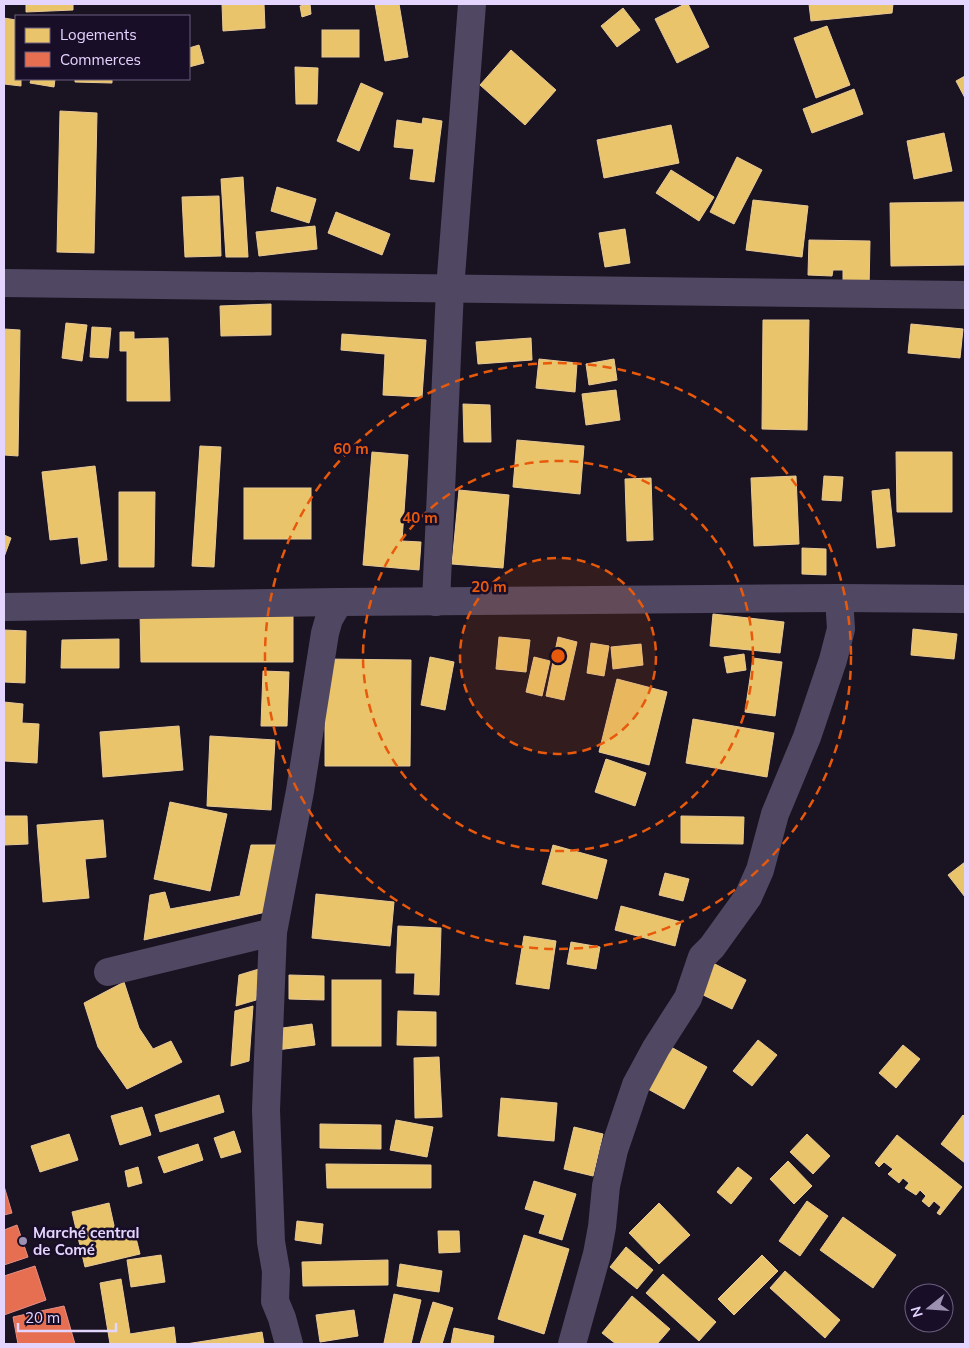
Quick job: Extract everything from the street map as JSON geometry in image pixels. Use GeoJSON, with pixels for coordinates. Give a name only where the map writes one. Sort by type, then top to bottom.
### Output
{"type":"FeatureCollection","features":[{"type":"Feature","properties":{"kind":"street"},"geometry":{"type":"LineString","coordinates":[[436,602],[450,289],[472,4]]}},
{"type":"Feature","properties":{"kind":"street"},"geometry":{"type":"LineString","coordinates":[[4,284],[965,294]]}},
{"type":"Feature","properties":{"kind":"street"},"geometry":{"type":"LineString","coordinates":[[572,1344],[597,1254],[606,1186],[614,1150],[636,1085],[656,1048],[688,998],[702,957],[712,947],[748,897],[760,870],[775,814],[807,737],[833,660],[841,629],[839,598]]}},
{"type":"Feature","properties":{"kind":"street"},"geometry":{"type":"LineString","coordinates":[[4,607],[339,602],[839,598],[965,599]]}},
{"type":"Feature","properties":{"kind":"street"},"geometry":{"type":"LineString","coordinates":[[289,1344],[275,1301],[276,1271],[271,1242],[266,1110],[273,932],[300,791],[325,633],[329,619],[339,602]]}},
{"type":"Feature","properties":{"kind":"street"},"geometry":{"type":"LineString","coordinates":[[108,972],[273,932]]}},
{"type":"Feature","properties":{"kind":"building: Logements"},"geometry":{"type":"Polygon","coordinates":[[[26,4],[73,4],[73,10],[26,12],[26,4]]]}},
{"type":"Feature","properties":{"kind":"building: Logements"},"geometry":{"type":"Polygon","coordinates":[[[222,4],[264,4],[265,28],[223,31],[222,4]]]}},
{"type":"Feature","properties":{"kind":"building: Logements"},"geometry":{"type":"Polygon","coordinates":[[[310,4],[311,14],[302,17],[300,6],[310,4]]]}},
{"type":"Feature","properties":{"kind":"building: Logements"},"geometry":{"type":"Polygon","coordinates":[[[375,4],[399,4],[408,57],[385,61],[375,4]]]}},
{"type":"Feature","properties":{"kind":"building: Logements"},"geometry":{"type":"Polygon","coordinates":[[[688,4],[709,47],[677,63],[655,19],[688,4]]]}},
{"type":"Feature","properties":{"kind":"building: Logements"},"geometry":{"type":"Polygon","coordinates":[[[809,4],[893,4],[892,13],[811,21],[809,4]]]}},
{"type":"Feature","properties":{"kind":"building: Logements"},"geometry":{"type":"Polygon","coordinates":[[[623,8],[640,30],[617,47],[601,26],[623,8]]]}},
{"type":"Feature","properties":{"kind":"building: Logements"},"geometry":{"type":"Polygon","coordinates":[[[4,18],[15,20],[15,80],[21,80],[21,86],[4,84],[4,18]]]}},
{"type":"Feature","properties":{"kind":"building: Logements"},"geometry":{"type":"Polygon","coordinates":[[[827,26],[850,85],[816,98],[794,38],[827,26]]]}},
{"type":"Feature","properties":{"kind":"building: Logements"},"geometry":{"type":"Polygon","coordinates":[[[322,30],[359,30],[359,57],[322,57],[322,30]]]}},
{"type":"Feature","properties":{"kind":"building: Logements"},"geometry":{"type":"Polygon","coordinates":[[[199,45],[204,63],[190,67],[190,48],[199,45]]]}},
{"type":"Feature","properties":{"kind":"building: Logements"},"geometry":{"type":"Polygon","coordinates":[[[511,50],[556,90],[525,125],[480,85],[511,50]]]}},
{"type":"Feature","properties":{"kind":"building: Logements"},"geometry":{"type":"Polygon","coordinates":[[[295,67],[318,68],[317,104],[296,104],[295,67]]]}},
{"type":"Feature","properties":{"kind":"building: Logements"},"geometry":{"type":"Polygon","coordinates":[[[965,76],[965,98],[956,81],[965,76]]]}},
{"type":"Feature","properties":{"kind":"building: Logements"},"geometry":{"type":"Polygon","coordinates":[[[31,80],[55,80],[54,87],[30,83],[31,80]]]}},
{"type":"Feature","properties":{"kind":"building: Logements"},"geometry":{"type":"Polygon","coordinates":[[[75,80],[112,80],[112,83],[75,82],[75,80]]]}},
{"type":"Feature","properties":{"kind":"building: Logements"},"geometry":{"type":"Polygon","coordinates":[[[361,83],[383,93],[359,151],[337,141],[361,83]]]}},
{"type":"Feature","properties":{"kind":"building: Logements"},"geometry":{"type":"Polygon","coordinates":[[[854,89],[863,114],[812,133],[803,109],[854,89]]]}},
{"type":"Feature","properties":{"kind":"building: Logements"},"geometry":{"type":"Polygon","coordinates":[[[60,111],[97,113],[94,253],[57,252],[60,111]]]}},
{"type":"Feature","properties":{"kind":"building: Logements"},"geometry":{"type":"Polygon","coordinates":[[[423,118],[442,121],[434,182],[410,179],[414,149],[394,147],[397,120],[422,124],[423,118]]]}},
{"type":"Feature","properties":{"kind":"building: Logements"},"geometry":{"type":"Polygon","coordinates":[[[671,125],[679,163],[604,178],[597,140],[671,125]]]}},
{"type":"Feature","properties":{"kind":"building: Logements"},"geometry":{"type":"Polygon","coordinates":[[[944,133],[952,171],[914,179],[907,141],[944,133]]]}},
{"type":"Feature","properties":{"kind":"building: Logements"},"geometry":{"type":"Polygon","coordinates":[[[737,157],[762,170],[734,224],[710,212],[737,157]]]}},
{"type":"Feature","properties":{"kind":"building: Logements"},"geometry":{"type":"Polygon","coordinates":[[[671,170],[714,197],[699,221],[656,193],[671,170]]]}},
{"type":"Feature","properties":{"kind":"building: Logements"},"geometry":{"type":"Polygon","coordinates":[[[243,177],[248,257],[226,257],[221,179],[243,177]]]}},
{"type":"Feature","properties":{"kind":"building: Logements"},"geometry":{"type":"Polygon","coordinates":[[[277,187],[316,199],[309,223],[271,211],[277,187]]]}},
{"type":"Feature","properties":{"kind":"building: Logements"},"geometry":{"type":"Polygon","coordinates":[[[219,196],[221,256],[185,257],[182,197],[219,196]]]}},
{"type":"Feature","properties":{"kind":"building: Logements"},"geometry":{"type":"Polygon","coordinates":[[[753,200],[808,206],[802,257],[746,250],[753,200]]]}},
{"type":"Feature","properties":{"kind":"building: Logements"},"geometry":{"type":"Polygon","coordinates":[[[965,202],[965,265],[891,266],[890,203],[965,202]]]}},
{"type":"Feature","properties":{"kind":"building: Logements"},"geometry":{"type":"Polygon","coordinates":[[[336,212],[390,234],[382,255],[328,233],[336,212]]]}},
{"type":"Feature","properties":{"kind":"building: Logements"},"geometry":{"type":"Polygon","coordinates":[[[315,226],[317,249],[259,256],[256,232],[315,226]]]}},
{"type":"Feature","properties":{"kind":"building: Logements"},"geometry":{"type":"Polygon","coordinates":[[[625,229],[630,263],[605,267],[599,233],[625,229]]]}},
{"type":"Feature","properties":{"kind":"building: Logements"},"geometry":{"type":"Polygon","coordinates":[[[809,240],[870,241],[869,289],[843,288],[843,270],[833,270],[832,276],[808,275],[809,240]]]}},
{"type":"Feature","properties":{"kind":"building: Logements"},"geometry":{"type":"Polygon","coordinates":[[[271,304],[271,335],[221,336],[220,306],[271,304]]]}},
{"type":"Feature","properties":{"kind":"building: Logements"},"geometry":{"type":"Polygon","coordinates":[[[763,320],[809,320],[807,430],[762,429],[763,320]]]}},
{"type":"Feature","properties":{"kind":"building: Logements"},"geometry":{"type":"Polygon","coordinates":[[[66,323],[87,325],[82,361],[62,358],[66,323]]]}},
{"type":"Feature","properties":{"kind":"building: Logements"},"geometry":{"type":"Polygon","coordinates":[[[911,324],[963,329],[960,358],[908,353],[911,324]]]}},
{"type":"Feature","properties":{"kind":"building: Logements"},"geometry":{"type":"Polygon","coordinates":[[[92,327],[111,328],[108,358],[90,357],[92,327]]]}},
{"type":"Feature","properties":{"kind":"building: Logements"},"geometry":{"type":"Polygon","coordinates":[[[4,329],[20,330],[18,456],[4,455],[4,329]]]}},
{"type":"Feature","properties":{"kind":"building: Logements"},"geometry":{"type":"Polygon","coordinates":[[[120,332],[134,332],[134,339],[168,338],[170,401],[127,401],[127,351],[120,351],[120,332]]]}},
{"type":"Feature","properties":{"kind":"building: Logements"},"geometry":{"type":"Polygon","coordinates":[[[342,334],[426,340],[422,397],[383,395],[385,354],[341,350],[342,334]]]}},
{"type":"Feature","properties":{"kind":"building: Logements"},"geometry":{"type":"Polygon","coordinates":[[[531,338],[532,360],[478,364],[476,342],[531,338]]]}},
{"type":"Feature","properties":{"kind":"building: Logements"},"geometry":{"type":"Polygon","coordinates":[[[539,359],[577,363],[575,392],[536,388],[539,359]]]}},
{"type":"Feature","properties":{"kind":"building: Logements"},"geometry":{"type":"Polygon","coordinates":[[[614,359],[617,380],[589,385],[586,364],[614,359]]]}},
{"type":"Feature","properties":{"kind":"building: Logements"},"geometry":{"type":"Polygon","coordinates":[[[616,390],[620,420],[586,425],[582,394],[616,390]]]}},
{"type":"Feature","properties":{"kind":"building: Logements"},"geometry":{"type":"Polygon","coordinates":[[[463,404],[490,405],[491,442],[464,442],[463,404]]]}},
{"type":"Feature","properties":{"kind":"building: Logements"},"geometry":{"type":"Polygon","coordinates":[[[517,440],[584,446],[580,494],[513,487],[517,440]]]}},
{"type":"Feature","properties":{"kind":"building: Logements"},"geometry":{"type":"Polygon","coordinates":[[[200,446],[221,447],[214,567],[192,566],[200,446]]]}},
{"type":"Feature","properties":{"kind":"building: Logements"},"geometry":{"type":"Polygon","coordinates":[[[372,452],[408,455],[402,541],[421,542],[419,570],[363,565],[372,452]]]}},
{"type":"Feature","properties":{"kind":"building: Logements"},"geometry":{"type":"Polygon","coordinates":[[[896,452],[952,452],[952,512],[897,512],[896,452]]]}},
{"type":"Feature","properties":{"kind":"building: Logements"},"geometry":{"type":"Polygon","coordinates":[[[95,466],[107,560],[81,564],[78,537],[50,540],[42,472],[95,466]]]}},
{"type":"Feature","properties":{"kind":"building: Logements"},"geometry":{"type":"Polygon","coordinates":[[[796,476],[799,544],[754,546],[751,478],[796,476]]]}},
{"type":"Feature","properties":{"kind":"building: Logements"},"geometry":{"type":"Polygon","coordinates":[[[824,476],[843,477],[841,501],[822,500],[824,476]]]}},
{"type":"Feature","properties":{"kind":"building: Logements"},"geometry":{"type":"Polygon","coordinates":[[[651,478],[653,540],[627,541],[625,479],[651,478]]]}},
{"type":"Feature","properties":{"kind":"building: Logements"},"geometry":{"type":"Polygon","coordinates":[[[244,488],[311,488],[311,539],[244,539],[244,488]]]}},
{"type":"Feature","properties":{"kind":"building: Logements"},"geometry":{"type":"Polygon","coordinates":[[[889,489],[895,546],[877,548],[872,491],[889,489]]]}},
{"type":"Feature","properties":{"kind":"building: Logements"},"geometry":{"type":"Polygon","coordinates":[[[459,490],[509,495],[503,568],[452,564],[459,490]]]}},
{"type":"Feature","properties":{"kind":"building: Logements"},"geometry":{"type":"Polygon","coordinates":[[[119,492],[155,492],[154,567],[119,567],[119,492]]]}},
{"type":"Feature","properties":{"kind":"building: Logements"},"geometry":{"type":"Polygon","coordinates":[[[4,535],[11,538],[4,557],[4,535]]]}},
{"type":"Feature","properties":{"kind":"building: Logements"},"geometry":{"type":"Polygon","coordinates":[[[802,548],[826,549],[826,575],[802,574],[802,548]]]}},
{"type":"Feature","properties":{"kind":"building: Logements"},"geometry":{"type":"Polygon","coordinates":[[[140,613],[293,614],[293,662],[141,662],[140,613]]]}},
{"type":"Feature","properties":{"kind":"building: Logements"},"geometry":{"type":"Polygon","coordinates":[[[713,614],[784,622],[780,653],[710,646],[713,614]]]}},
{"type":"Feature","properties":{"kind":"building: Logements"},"geometry":{"type":"Polygon","coordinates":[[[913,629],[957,634],[954,659],[911,655],[913,629]]]}},
{"type":"Feature","properties":{"kind":"building: Logements"},"geometry":{"type":"Polygon","coordinates":[[[4,630],[26,631],[25,683],[4,682],[4,630]]]}},
{"type":"Feature","properties":{"kind":"building: Logements"},"geometry":{"type":"Polygon","coordinates":[[[499,637],[530,640],[526,672],[496,669],[499,637]]]}},
{"type":"Feature","properties":{"kind":"building: Logements"},"geometry":{"type":"Polygon","coordinates":[[[558,637],[577,642],[564,700],[546,696],[558,637]]]}},
{"type":"Feature","properties":{"kind":"building: Logements"},"geometry":{"type":"Polygon","coordinates":[[[119,639],[119,668],[61,668],[62,640],[119,639]]]}},
{"type":"Feature","properties":{"kind":"building: Logements"},"geometry":{"type":"Polygon","coordinates":[[[591,643],[609,646],[604,676],[587,673],[591,643]]]}},
{"type":"Feature","properties":{"kind":"building: Logements"},"geometry":{"type":"Polygon","coordinates":[[[641,644],[643,665],[613,669],[611,647],[641,644]]]}},
{"type":"Feature","properties":{"kind":"building: Logements"},"geometry":{"type":"Polygon","coordinates":[[[744,654],[746,670],[727,673],[724,657],[744,654]]]}},
{"type":"Feature","properties":{"kind":"building: Logements"},"geometry":{"type":"Polygon","coordinates":[[[430,657],[454,662],[445,710],[421,705],[430,657]]]}},
{"type":"Feature","properties":{"kind":"building: Logements"},"geometry":{"type":"Polygon","coordinates":[[[534,657],[550,661],[542,696],[526,692],[534,657]]]}},
{"type":"Feature","properties":{"kind":"building: Logements"},"geometry":{"type":"Polygon","coordinates":[[[753,658],[782,662],[775,716],[745,712],[753,658]]]}},
{"type":"Feature","properties":{"kind":"building: Logements"},"geometry":{"type":"Polygon","coordinates":[[[325,659],[411,660],[410,766],[325,766],[325,659]]]}},
{"type":"Feature","properties":{"kind":"building: Logements"},"geometry":{"type":"Polygon","coordinates":[[[263,671],[289,672],[287,726],[261,726],[263,671]]]}},
{"type":"Feature","properties":{"kind":"building: Logements"},"geometry":{"type":"Polygon","coordinates":[[[617,679],[667,692],[649,765],[599,752],[617,679]]]}},
{"type":"Feature","properties":{"kind":"building: Logements"},"geometry":{"type":"Polygon","coordinates":[[[4,702],[23,704],[22,723],[39,724],[37,763],[4,761],[4,702]]]}},
{"type":"Feature","properties":{"kind":"building: Logements"},"geometry":{"type":"Polygon","coordinates":[[[693,719],[774,733],[767,777],[686,763],[693,719]]]}},
{"type":"Feature","properties":{"kind":"building: Logements"},"geometry":{"type":"Polygon","coordinates":[[[179,726],[183,770],[103,777],[100,732],[179,726]]]}},
{"type":"Feature","properties":{"kind":"building: Logements"},"geometry":{"type":"Polygon","coordinates":[[[210,736],[275,740],[271,810],[207,806],[210,736]]]}},
{"type":"Feature","properties":{"kind":"building: Logements"},"geometry":{"type":"Polygon","coordinates":[[[606,759],[646,773],[635,806],[595,792],[606,759]]]}},
{"type":"Feature","properties":{"kind":"building: Logements"},"geometry":{"type":"Polygon","coordinates":[[[170,802],[227,814],[210,891],[154,879],[170,802]]]}},
{"type":"Feature","properties":{"kind":"building: Logements"},"geometry":{"type":"Polygon","coordinates":[[[4,816],[27,816],[28,844],[4,845],[4,816]]]}},
{"type":"Feature","properties":{"kind":"building: Logements"},"geometry":{"type":"Polygon","coordinates":[[[681,816],[744,817],[743,844],[681,843],[681,816]]]}},
{"type":"Feature","properties":{"kind":"building: Logements"},"geometry":{"type":"Polygon","coordinates":[[[103,820],[106,857],[85,859],[89,898],[43,902],[37,825],[103,820]]]}},
{"type":"Feature","properties":{"kind":"building: Logements"},"geometry":{"type":"Polygon","coordinates":[[[251,845],[278,845],[266,912],[144,940],[150,895],[165,892],[170,909],[240,896],[251,845]]]}},
{"type":"Feature","properties":{"kind":"building: Logements"},"geometry":{"type":"Polygon","coordinates":[[[553,845],[607,860],[597,899],[542,884],[553,845]]]}},
{"type":"Feature","properties":{"kind":"building: Logements"},"geometry":{"type":"Polygon","coordinates":[[[965,862],[965,897],[948,875],[965,862]]]}},
{"type":"Feature","properties":{"kind":"building: Logements"},"geometry":{"type":"Polygon","coordinates":[[[665,873],[689,879],[683,901],[659,895],[665,873]]]}},
{"type":"Feature","properties":{"kind":"building: Logements"},"geometry":{"type":"Polygon","coordinates":[[[316,894],[394,902],[390,946],[312,938],[316,894]]]}},
{"type":"Feature","properties":{"kind":"building: Logements"},"geometry":{"type":"Polygon","coordinates":[[[621,906],[681,922],[675,946],[615,930],[621,906]]]}},
{"type":"Feature","properties":{"kind":"building: Logements"},"geometry":{"type":"Polygon","coordinates":[[[398,926],[441,928],[439,995],[414,994],[415,973],[396,973],[398,926]]]}},
{"type":"Feature","properties":{"kind":"building: Logements"},"geometry":{"type":"Polygon","coordinates":[[[524,936],[556,941],[549,989],[516,984],[524,936]]]}},
{"type":"Feature","properties":{"kind":"building: Logements"},"geometry":{"type":"Polygon","coordinates":[[[571,942],[600,947],[596,969],[567,964],[571,942]]]}},
{"type":"Feature","properties":{"kind":"building: Logements"},"geometry":{"type":"Polygon","coordinates":[[[709,961],[746,980],[732,1009],[695,991],[709,961]]]}},
{"type":"Feature","properties":{"kind":"building: Logements"},"geometry":{"type":"Polygon","coordinates":[[[259,969],[256,1000],[236,1006],[239,975],[259,969]]]}},
{"type":"Feature","properties":{"kind":"building: Logements"},"geometry":{"type":"Polygon","coordinates":[[[289,975],[324,976],[324,1000],[289,999],[289,975]]]}},
{"type":"Feature","properties":{"kind":"building: Logements"},"geometry":{"type":"Polygon","coordinates":[[[332,980],[381,980],[381,1046],[332,1046],[332,980]]]}},
{"type":"Feature","properties":{"kind":"building: Logements"},"geometry":{"type":"Polygon","coordinates":[[[124,982],[139,1028],[153,1049],[171,1041],[182,1062],[127,1089],[98,1047],[84,1003],[124,982]]]}},
{"type":"Feature","properties":{"kind":"building: Logements"},"geometry":{"type":"Polygon","coordinates":[[[253,1006],[249,1061],[231,1066],[235,1011],[253,1006]]]}},
{"type":"Feature","properties":{"kind":"building: Logements"},"geometry":{"type":"Polygon","coordinates":[[[398,1011],[436,1012],[436,1046],[397,1045],[398,1011]]]}},
{"type":"Feature","properties":{"kind":"building: Logements"},"geometry":{"type":"Polygon","coordinates":[[[312,1024],[315,1045],[277,1050],[275,1029],[312,1024]]]}},
{"type":"Feature","properties":{"kind":"building: Logements"},"geometry":{"type":"Polygon","coordinates":[[[758,1040],[777,1055],[752,1086],[733,1071],[758,1040]]]}},
{"type":"Feature","properties":{"kind":"building: Logements"},"geometry":{"type":"Polygon","coordinates":[[[903,1045],[920,1059],[896,1088],[879,1073],[903,1045]]]}},
{"type":"Feature","properties":{"kind":"building: Logements"},"geometry":{"type":"Polygon","coordinates":[[[671,1047],[707,1067],[684,1109],[648,1089],[671,1047]]]}},
{"type":"Feature","properties":{"kind":"building: Logements"},"geometry":{"type":"Polygon","coordinates":[[[439,1057],[442,1117],[415,1118],[414,1058],[439,1057]]]}},
{"type":"Feature","properties":{"kind":"building: Logements"},"geometry":{"type":"Polygon","coordinates":[[[219,1095],[224,1112],[160,1132],[155,1115],[219,1095]]]}},
{"type":"Feature","properties":{"kind":"building: Logements"},"geometry":{"type":"Polygon","coordinates":[[[501,1098],[557,1103],[554,1141],[498,1136],[501,1098]]]}},
{"type":"Feature","properties":{"kind":"building: Logements"},"geometry":{"type":"Polygon","coordinates":[[[142,1107],[151,1135],[120,1145],[111,1116],[142,1107]]]}},
{"type":"Feature","properties":{"kind":"building: Logements"},"geometry":{"type":"Polygon","coordinates":[[[963,1115],[965,1117],[965,1163],[941,1144],[963,1115]]]}},
{"type":"Feature","properties":{"kind":"building: Logements"},"geometry":{"type":"Polygon","coordinates":[[[396,1120],[433,1127],[427,1157],[390,1150],[396,1120]]]}},
{"type":"Feature","properties":{"kind":"building: Logements"},"geometry":{"type":"Polygon","coordinates":[[[320,1124],[381,1125],[381,1149],[320,1148],[320,1124]]]}},
{"type":"Feature","properties":{"kind":"building: Logements"},"geometry":{"type":"Polygon","coordinates":[[[574,1127],[603,1134],[593,1176],[564,1169],[574,1127]]]}},
{"type":"Feature","properties":{"kind":"building: Logements"},"geometry":{"type":"Polygon","coordinates":[[[234,1131],[241,1152],[221,1158],[214,1138],[234,1131]]]}},
{"type":"Feature","properties":{"kind":"building: Logements"},"geometry":{"type":"Polygon","coordinates":[[[69,1134],[78,1160],[40,1172],[31,1146],[69,1134]]]}},
{"type":"Feature","properties":{"kind":"building: Logements"},"geometry":{"type":"Polygon","coordinates":[[[807,1134],[830,1156],[813,1174],[790,1152],[807,1134]]]}},
{"type":"Feature","properties":{"kind":"building: Logements"},"geometry":{"type":"Polygon","coordinates":[[[897,1135],[962,1187],[940,1215],[937,1213],[941,1207],[934,1201],[929,1207],[922,1201],[926,1196],[920,1190],[916,1195],[905,1188],[909,1183],[903,1178],[899,1183],[888,1174],[893,1169],[884,1162],[879,1167],[875,1163],[897,1135]]]}},
{"type":"Feature","properties":{"kind":"building: Logements"},"geometry":{"type":"Polygon","coordinates":[[[198,1144],[203,1160],[164,1173],[158,1157],[198,1144]]]}},
{"type":"Feature","properties":{"kind":"building: Logements"},"geometry":{"type":"Polygon","coordinates":[[[788,1161],[812,1186],[794,1204],[770,1179],[788,1161]]]}},
{"type":"Feature","properties":{"kind":"building: Logements"},"geometry":{"type":"Polygon","coordinates":[[[326,1164],[431,1165],[431,1188],[327,1188],[326,1164]]]}},
{"type":"Feature","properties":{"kind":"building: Logements"},"geometry":{"type":"Polygon","coordinates":[[[138,1167],[142,1183],[128,1187],[125,1171],[138,1167]]]}},
{"type":"Feature","properties":{"kind":"building: Logements"},"geometry":{"type":"Polygon","coordinates":[[[738,1167],[752,1178],[731,1204],[717,1192],[738,1167]]]}},
{"type":"Feature","properties":{"kind":"building: Logements"},"geometry":{"type":"Polygon","coordinates":[[[534,1181],[576,1194],[562,1240],[539,1233],[545,1215],[525,1209],[534,1181]]]}},
{"type":"Feature","properties":{"kind":"building: Logements"},"geometry":{"type":"Polygon","coordinates":[[[807,1201],[828,1216],[800,1256],[779,1241],[807,1201]]]}},
{"type":"Feature","properties":{"kind":"building: Logements"},"geometry":{"type":"Polygon","coordinates":[[[109,1203],[117,1239],[135,1234],[140,1254],[85,1267],[72,1212],[109,1203]]]}},
{"type":"Feature","properties":{"kind":"building: Logements"},"geometry":{"type":"Polygon","coordinates":[[[659,1203],[690,1235],[659,1264],[629,1233],[659,1203]]]}},
{"type":"Feature","properties":{"kind":"building: Logements"},"geometry":{"type":"Polygon","coordinates":[[[843,1217],[896,1255],[873,1288],[820,1250],[843,1217]]]}},
{"type":"Feature","properties":{"kind":"building: Logements"},"geometry":{"type":"Polygon","coordinates":[[[297,1221],[323,1224],[321,1244],[295,1240],[297,1221]]]}},
{"type":"Feature","properties":{"kind":"building: Logements"},"geometry":{"type":"Polygon","coordinates":[[[438,1231],[459,1231],[460,1252],[439,1253],[438,1231]]]}},
{"type":"Feature","properties":{"kind":"building: Logements"},"geometry":{"type":"Polygon","coordinates":[[[524,1235],[569,1249],[544,1334],[498,1319],[524,1235]]]}},
{"type":"Feature","properties":{"kind":"building: Logements"},"geometry":{"type":"Polygon","coordinates":[[[626,1247],[653,1270],[637,1289],[610,1267],[626,1247]]]}},
{"type":"Feature","properties":{"kind":"building: Logements"},"geometry":{"type":"Polygon","coordinates":[[[161,1255],[165,1282],[131,1287],[127,1260],[161,1255]]]}},
{"type":"Feature","properties":{"kind":"building: Logements"},"geometry":{"type":"Polygon","coordinates":[[[762,1255],[778,1271],[734,1315],[718,1299],[762,1255]]]}},
{"type":"Feature","properties":{"kind":"building: Logements"},"geometry":{"type":"Polygon","coordinates":[[[388,1260],[388,1285],[303,1286],[302,1262],[388,1260]]]}},
{"type":"Feature","properties":{"kind":"building: Logements"},"geometry":{"type":"Polygon","coordinates":[[[400,1264],[442,1271],[439,1292],[397,1286],[400,1264]]]}},
{"type":"Feature","properties":{"kind":"building: Logements"},"geometry":{"type":"Polygon","coordinates":[[[785,1271],[840,1320],[825,1338],[770,1288],[785,1271]]]}},
{"type":"Feature","properties":{"kind":"building: Logements"},"geometry":{"type":"Polygon","coordinates":[[[663,1274],[716,1322],[699,1341],[646,1293],[663,1274]]]}},
{"type":"Feature","properties":{"kind":"building: Logements"},"geometry":{"type":"Polygon","coordinates":[[[121,1279],[130,1334],[174,1327],[176,1344],[110,1344],[100,1283],[121,1279]]]}},
{"type":"Feature","properties":{"kind":"building: Logements"},"geometry":{"type":"Polygon","coordinates":[[[394,1294],[421,1300],[411,1344],[384,1343],[394,1294]]]}},
{"type":"Feature","properties":{"kind":"building: Logements"},"geometry":{"type":"Polygon","coordinates":[[[632,1296],[670,1329],[657,1344],[616,1344],[602,1333],[632,1296]]]}},
{"type":"Feature","properties":{"kind":"building: Logements"},"geometry":{"type":"Polygon","coordinates":[[[433,1302],[453,1308],[442,1344],[420,1344],[433,1302]]]}},
{"type":"Feature","properties":{"kind":"building: Logements"},"geometry":{"type":"Polygon","coordinates":[[[354,1310],[358,1336],[320,1342],[316,1315],[354,1310]]]}},
{"type":"Feature","properties":{"kind":"building: Logements"},"geometry":{"type":"Polygon","coordinates":[[[454,1328],[494,1336],[493,1344],[451,1344],[454,1328]]]}},
{"type":"Feature","properties":{"kind":"building: Logements"},"geometry":{"type":"Polygon","coordinates":[[[262,1332],[264,1344],[186,1344],[262,1332]]]}},
{"type":"Feature","properties":{"kind":"building: Commerces"},"geometry":{"type":"Polygon","coordinates":[[[4,1186],[12,1213],[4,1215],[4,1186]]]}},
{"type":"Feature","properties":{"kind":"building: Commerces"},"geometry":{"type":"Polygon","coordinates":[[[17,1225],[28,1257],[4,1265],[4,1230],[17,1225]]]}},
{"type":"Feature","properties":{"kind":"building: Commerces"},"geometry":{"type":"Polygon","coordinates":[[[35,1266],[46,1300],[4,1315],[4,1276],[35,1266]]]}},
{"type":"Feature","properties":{"kind":"building: Commerces"},"geometry":{"type":"Polygon","coordinates":[[[64,1306],[75,1344],[18,1344],[13,1317],[64,1306]]]}},
{"type":"Feature","properties":{"kind":"place","name":"Marché central de Comé"},"geometry":{"type":"Point","coordinates":[23,1241]}}]}
